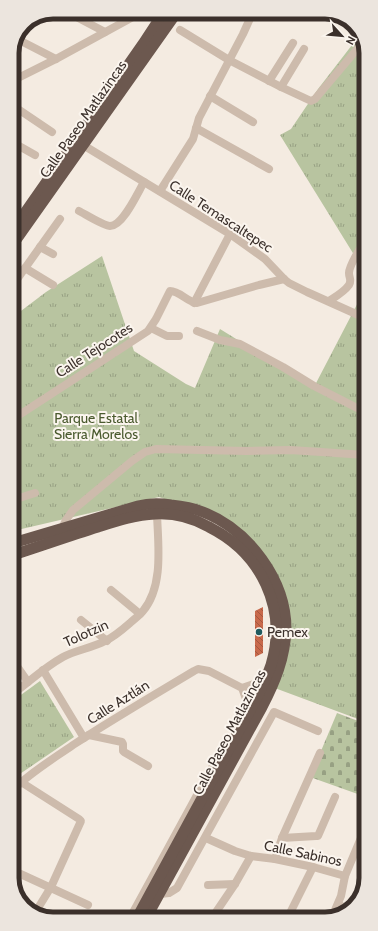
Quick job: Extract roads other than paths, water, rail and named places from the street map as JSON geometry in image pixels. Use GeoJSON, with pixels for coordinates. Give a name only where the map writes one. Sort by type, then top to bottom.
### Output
{"type":"FeatureCollection","features":[{"type":"Feature","properties":{"kind":"highway","name":"Calle Paseo Matlazincas"},"geometry":{"type":"LineString","coordinates":[[19,220],[159,19]]}},
{"type":"Feature","properties":{"kind":"highway","name":"Calle Paseo Matlazincas"},"geometry":{"type":"LineString","coordinates":[[19,234],[172,19]]}},
{"type":"Feature","properties":{"kind":"highway","name":"Calle Paseo Matlazincas"},"geometry":{"type":"LineString","coordinates":[[19,553],[60,534],[144,504],[159,503],[189,507],[205,512],[231,528],[248,543],[268,568],[280,592],[286,630],[282,661],[272,688],[150,912]]}},
{"type":"Feature","properties":{"kind":"highway","name":"Calle Paseo Matlazincas"},"geometry":{"type":"LineString","coordinates":[[19,542],[137,516],[157,514],[184,517],[200,522],[217,530],[244,551],[261,574],[268,589],[272,604],[276,635],[273,659],[265,680],[140,912]]}},
{"type":"Feature","properties":{"kind":"street"},"geometry":{"type":"LineString","coordinates":[[80,19],[105,32]]}},
{"type":"Feature","properties":{"kind":"street"},"geometry":{"type":"LineString","coordinates":[[19,78],[129,19]]}},
{"type":"Feature","properties":{"kind":"street"},"geometry":{"type":"LineString","coordinates":[[160,191],[193,139],[199,118],[250,19]]}},
{"type":"Feature","properties":{"kind":"street"},"geometry":{"type":"LineString","coordinates":[[180,30],[229,60],[309,101],[315,99],[358,48]]}},
{"type":"Feature","properties":{"kind":"street"},"geometry":{"type":"LineString","coordinates":[[22,41],[56,59]]}},
{"type":"Feature","properties":{"kind":"street"},"geometry":{"type":"LineString","coordinates":[[269,81],[293,43]]}},
{"type":"Feature","properties":{"kind":"street"},"geometry":{"type":"LineString","coordinates":[[281,87],[304,49]]}},
{"type":"Feature","properties":{"kind":"street"},"geometry":{"type":"LineString","coordinates":[[210,96],[253,122]]}},
{"type":"Feature","properties":{"kind":"street"},"geometry":{"type":"LineString","coordinates":[[19,110],[52,132]]}},
{"type":"Feature","properties":{"kind":"street"},"geometry":{"type":"LineString","coordinates":[[196,128],[269,170]]}},
{"type":"Feature","properties":{"kind":"street","name":"Calle Temascaltepec"},"geometry":{"type":"LineString","coordinates":[[83,145],[257,252],[284,279],[294,286],[359,315]]}},
{"type":"Feature","properties":{"kind":"street"},"geometry":{"type":"LineString","coordinates":[[19,146],[35,156]]}},
{"type":"Feature","properties":{"kind":"street"},"geometry":{"type":"LineString","coordinates":[[79,211],[107,225],[113,226],[124,216],[144,182]]}},
{"type":"Feature","properties":{"kind":"street"},"geometry":{"type":"LineString","coordinates":[[19,276],[60,219]]}},
{"type":"Feature","properties":{"kind":"street"},"geometry":{"type":"LineString","coordinates":[[230,234],[194,303],[200,303],[284,279]]}},
{"type":"Feature","properties":{"kind":"street"},"geometry":{"type":"LineString","coordinates":[[40,247],[53,254]]}},
{"type":"Feature","properties":{"kind":"street"},"geometry":{"type":"LineString","coordinates":[[329,302],[347,288],[350,279],[350,268],[359,250]]}},
{"type":"Feature","properties":{"kind":"street"},"geometry":{"type":"LineString","coordinates":[[24,268],[53,285]]}},
{"type":"Feature","properties":{"kind":"street","name":"Calle Tejocotes"},"geometry":{"type":"LineString","coordinates":[[19,415],[143,335],[151,328],[171,290],[194,303]]}},
{"type":"Feature","properties":{"kind":"street"},"geometry":{"type":"LineString","coordinates":[[151,328],[167,336],[179,336]]}},
{"type":"Feature","properties":{"kind":"street"},"geometry":{"type":"LineString","coordinates":[[197,331],[220,340],[240,344],[283,367],[314,386],[359,409]]}},
{"type":"Feature","properties":{"kind":"street"},"geometry":{"type":"LineString","coordinates":[[60,534],[66,520],[73,510],[132,461],[150,450],[290,450],[359,455]]}},
{"type":"Feature","properties":{"kind":"street"},"geometry":{"type":"LineString","coordinates":[[19,498],[35,493]]}},
{"type":"Feature","properties":{"kind":"street","name":"Tolotzin"},"geometry":{"type":"LineString","coordinates":[[19,689],[43,670],[64,657],[107,640],[120,632],[140,614],[151,599],[157,579],[157,514]]}},
{"type":"Feature","properties":{"kind":"street"},"geometry":{"type":"LineString","coordinates":[[111,590],[140,614]]}},
{"type":"Feature","properties":{"kind":"street"},"geometry":{"type":"LineString","coordinates":[[81,620],[107,640]]}},
{"type":"Feature","properties":{"kind":"street"},"geometry":{"type":"LineString","coordinates":[[19,669],[28,682]]}},
{"type":"Feature","properties":{"kind":"street","name":"Calle Aztlán"},"geometry":{"type":"LineString","coordinates":[[21,782],[87,737],[198,669],[209,671],[242,688]]}},
{"type":"Feature","properties":{"kind":"street"},"geometry":{"type":"LineString","coordinates":[[43,670],[87,737],[120,742],[124,744],[124,752],[148,766]]}},
{"type":"Feature","properties":{"kind":"street"},"geometry":{"type":"LineString","coordinates":[[250,710],[242,688],[265,680]]}},
{"type":"Feature","properties":{"kind":"street"},"geometry":{"type":"LineString","coordinates":[[160,894],[169,893],[177,888],[206,838],[274,712],[318,730]]}},
{"type":"Feature","properties":{"kind":"street"},"geometry":{"type":"LineString","coordinates":[[133,912],[226,742],[229,739],[235,738]]}},
{"type":"Feature","properties":{"kind":"street"},"geometry":{"type":"LineString","coordinates":[[275,859],[282,838],[320,753]]}},
{"type":"Feature","properties":{"kind":"street"},"geometry":{"type":"LineString","coordinates":[[21,782],[80,820],[50,887],[38,908]]}},
{"type":"Feature","properties":{"kind":"street"},"geometry":{"type":"LineString","coordinates":[[216,790],[233,787]]}},
{"type":"Feature","properties":{"kind":"street"},"geometry":{"type":"LineString","coordinates":[[282,838],[318,836],[335,797]]}},
{"type":"Feature","properties":{"kind":"street","name":"Calle Sabinos"},"geometry":{"type":"LineString","coordinates":[[206,838],[235,851],[251,856],[275,859],[313,867],[345,876],[359,846]]}},
{"type":"Feature","properties":{"kind":"street"},"geometry":{"type":"LineString","coordinates":[[216,912],[235,884],[251,856]]}},
{"type":"Feature","properties":{"kind":"street"},"geometry":{"type":"LineString","coordinates":[[290,912],[313,867]]}},
{"type":"Feature","properties":{"kind":"street"},"geometry":{"type":"LineString","coordinates":[[19,873],[88,905]]}},
{"type":"Feature","properties":{"kind":"street"},"geometry":{"type":"LineString","coordinates":[[335,910],[343,888],[345,876]]}},
{"type":"Feature","properties":{"kind":"street"},"geometry":{"type":"LineString","coordinates":[[208,885],[235,884]]}},
{"type":"Feature","properties":{"kind":"street"},"geometry":{"type":"LineString","coordinates":[[338,904],[343,907]]}},
{"type":"Feature","properties":{"kind":"place","name":"Pemex"},"geometry":{"type":"Point","coordinates":[259,632]}},
{"type":"Feature","properties":{"kind":"park label","name":"Parque Estatal Sierra Morelos"},"geometry":{"type":"Point","coordinates":[96,426]}}]}
